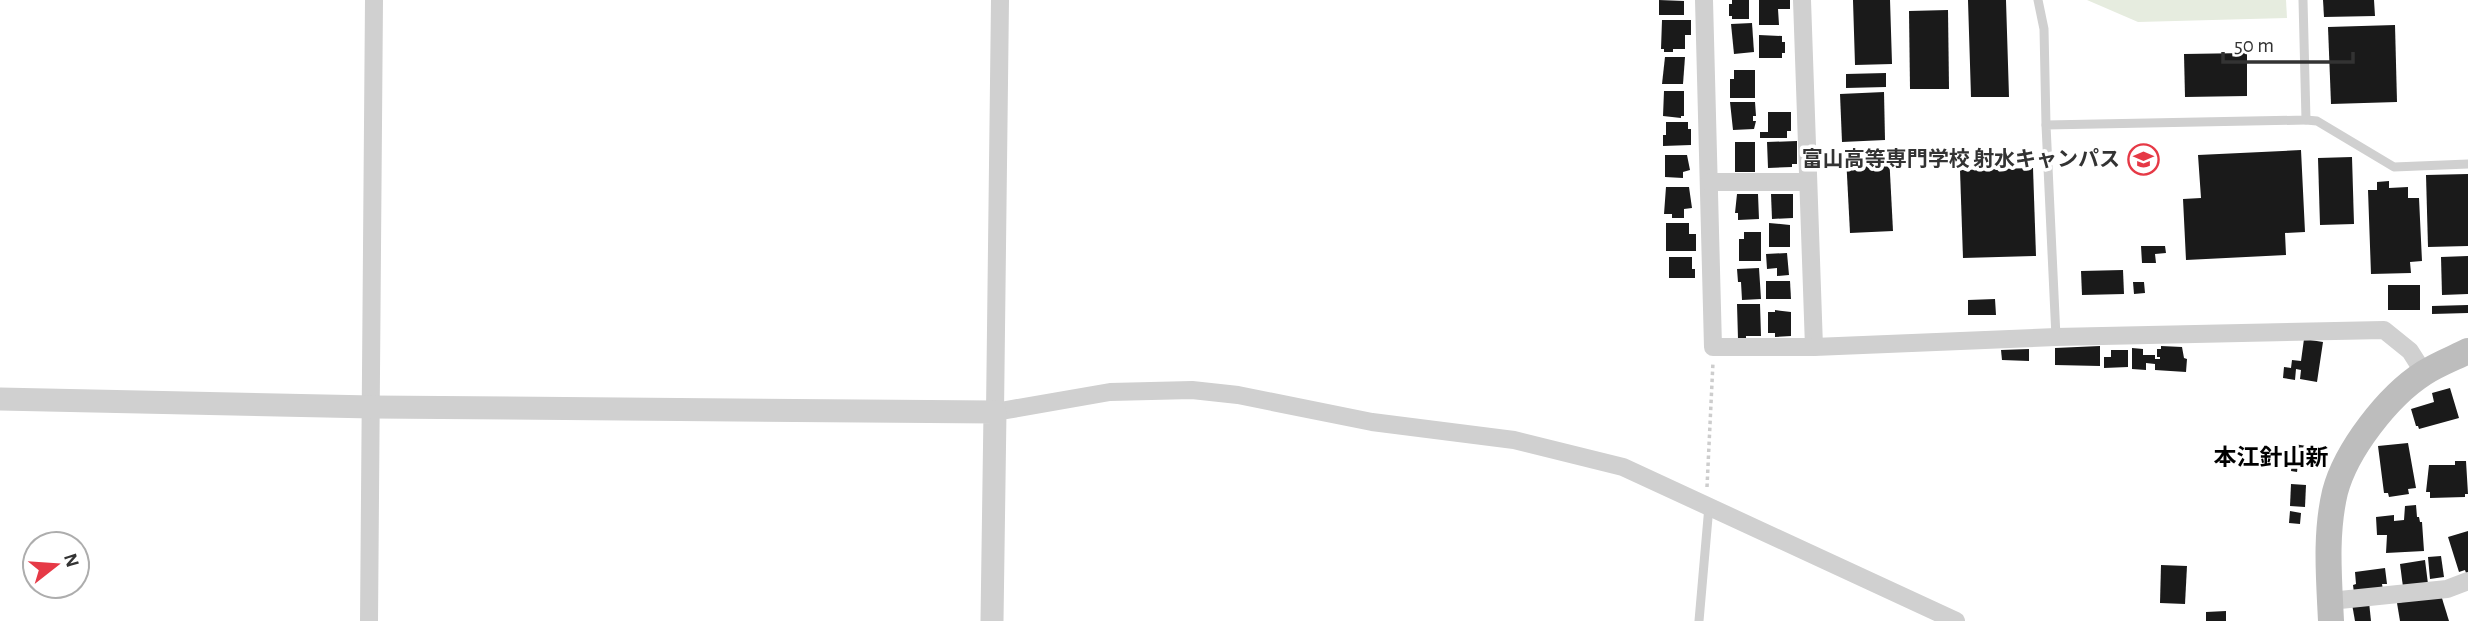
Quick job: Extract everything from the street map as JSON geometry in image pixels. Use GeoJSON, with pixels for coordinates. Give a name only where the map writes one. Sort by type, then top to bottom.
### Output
{"type":"FeatureCollection","features":[{"type":"Feature","properties":{"kind":"main road"},"geometry":{"type":"LineString","coordinates":[[2331,611],[2328,562],[2336,490],[2357,444],[2386,404],[2424,373],[2468,351]]}},
{"type":"Feature","properties":{"kind":"street"},"geometry":{"type":"LineString","coordinates":[[369,621],[374,0]]}},
{"type":"Feature","properties":{"kind":"street"},"geometry":{"type":"LineString","coordinates":[[992,621],[1004,411],[1000,0]]}},
{"type":"Feature","properties":{"kind":"street"},"geometry":{"type":"LineString","coordinates":[[1703,0],[1713,347],[1814,348],[2056,337],[2384,330],[2410,351],[2424,373]]}},
{"type":"Feature","properties":{"kind":"street"},"geometry":{"type":"LineString","coordinates":[[1802,0],[1814,348]]}},
{"type":"Feature","properties":{"kind":"street"},"geometry":{"type":"LineString","coordinates":[[1710,183],[1808,182]]}},
{"type":"Feature","properties":{"kind":"street"},"geometry":{"type":"LineString","coordinates":[[0,399],[372,407],[1004,411],[1110,392],[1192,390],[1238,396],[1372,422],[1514,440],[1623,467],[1956,621]]}},
{"type":"Feature","properties":{"kind":"street"},"geometry":{"type":"LineString","coordinates":[[2331,611],[2447,589],[2468,581]]}},
{"type":"Feature","properties":{"kind":"lane"},"geometry":{"type":"LineString","coordinates":[[2038,0],[2044,29],[2056,337]]}},
{"type":"Feature","properties":{"kind":"lane"},"geometry":{"type":"LineString","coordinates":[[2303,0],[2306,120]]}},
{"type":"Feature","properties":{"kind":"lane"},"geometry":{"type":"LineString","coordinates":[[2046,125],[2317,121],[2394,167],[2468,164]]}},
{"type":"Feature","properties":{"kind":"lane"},"geometry":{"type":"LineString","coordinates":[[1699,621],[1709,506]]}},
{"type":"Feature","properties":{"kind":"path"},"geometry":{"type":"LineString","coordinates":[[1709,506],[1707,492],[1713,347]]}},
{"type":"Feature","properties":{"kind":"shaded area"},"geometry":{"type":"Polygon","coordinates":[[[2087,0],[2286,0],[2287,18],[2138,22],[2087,0]]]}},
{"type":"Feature","properties":{"kind":"building"},"geometry":{"type":"Polygon","coordinates":[[[1659,0],[1684,1],[1684,15],[1659,15],[1659,0]]]}},
{"type":"Feature","properties":{"kind":"building"},"geometry":{"type":"Polygon","coordinates":[[[1732,0],[1749,0],[1749,19],[1732,19],[1732,16],[1729,16],[1729,4],[1732,4],[1732,0]]]}},
{"type":"Feature","properties":{"kind":"building"},"geometry":{"type":"Polygon","coordinates":[[[1759,0],[1790,0],[1790,9],[1778,9],[1779,25],[1759,25],[1759,0]]]}},
{"type":"Feature","properties":{"kind":"building"},"geometry":{"type":"Polygon","coordinates":[[[1853,0],[1890,0],[1892,64],[1855,65],[1853,0]]]}},
{"type":"Feature","properties":{"kind":"building"},"geometry":{"type":"Polygon","coordinates":[[[1968,0],[2006,0],[2009,97],[1971,97],[1968,0]]]}},
{"type":"Feature","properties":{"kind":"building"},"geometry":{"type":"Polygon","coordinates":[[[2323,0],[2374,0],[2375,16],[2324,17],[2323,0]]]}},
{"type":"Feature","properties":{"kind":"building"},"geometry":{"type":"Polygon","coordinates":[[[1948,10],[1949,89],[1910,89],[1909,11],[1948,10]]]}},
{"type":"Feature","properties":{"kind":"building"},"geometry":{"type":"Polygon","coordinates":[[[1662,20],[1691,20],[1691,35],[1685,35],[1685,49],[1664,52],[1664,49],[1661,49],[1662,20]]]}},
{"type":"Feature","properties":{"kind":"building"},"geometry":{"type":"Polygon","coordinates":[[[1752,23],[1754,52],[1734,54],[1731,24],[1752,23]]]}},
{"type":"Feature","properties":{"kind":"building"},"geometry":{"type":"Polygon","coordinates":[[[2395,25],[2397,102],[2331,104],[2328,27],[2395,25]]]}},
{"type":"Feature","properties":{"kind":"building"},"geometry":{"type":"Polygon","coordinates":[[[1759,35],[1782,36],[1785,53],[1782,53],[1782,58],[1759,58],[1759,35]]]}},
{"type":"Feature","properties":{"kind":"building"},"geometry":{"type":"Polygon","coordinates":[[[2247,53],[2247,96],[2185,97],[2184,54],[2247,53]]]}},
{"type":"Feature","properties":{"kind":"building"},"geometry":{"type":"Polygon","coordinates":[[[1665,57],[1685,57],[1683,84],[1662,84],[1665,57]]]}},
{"type":"Feature","properties":{"kind":"building"},"geometry":{"type":"Polygon","coordinates":[[[1734,70],[1755,70],[1755,98],[1730,98],[1730,79],[1734,79],[1734,70]]]}},
{"type":"Feature","properties":{"kind":"building"},"geometry":{"type":"Polygon","coordinates":[[[1886,73],[1886,87],[1846,88],[1846,74],[1886,73]]]}},
{"type":"Feature","properties":{"kind":"building"},"geometry":{"type":"Polygon","coordinates":[[[1664,91],[1684,91],[1684,116],[1663,116],[1664,91]]]}},
{"type":"Feature","properties":{"kind":"building"},"geometry":{"type":"Polygon","coordinates":[[[1884,92],[1885,140],[1842,142],[1840,94],[1884,92]]]}},
{"type":"Feature","properties":{"kind":"building"},"geometry":{"type":"Polygon","coordinates":[[[1730,102],[1755,102],[1754,129],[1733,130],[1730,102]]]}},
{"type":"Feature","properties":{"kind":"building"},"geometry":{"type":"Polygon","coordinates":[[[1768,112],[1791,112],[1791,131],[1787,131],[1787,138],[1760,138],[1760,132],[1768,132],[1768,112]]]}},
{"type":"Feature","properties":{"kind":"building"},"geometry":{"type":"Polygon","coordinates":[[[1666,122],[1688,122],[1691,145],[1663,146],[1666,122]]]}},
{"type":"Feature","properties":{"kind":"building"},"geometry":{"type":"Polygon","coordinates":[[[1797,141],[1797,164],[1792,164],[1792,167],[1768,168],[1767,142],[1797,141]]]}},
{"type":"Feature","properties":{"kind":"building"},"geometry":{"type":"Polygon","coordinates":[[[1735,142],[1755,142],[1755,172],[1735,172],[1735,142]]]}},
{"type":"Feature","properties":{"kind":"building"},"geometry":{"type":"Polygon","coordinates":[[[2301,150],[2305,232],[2285,233],[2286,255],[2186,260],[2183,199],[2201,198],[2198,155],[2301,150]]]}},
{"type":"Feature","properties":{"kind":"building"},"geometry":{"type":"Polygon","coordinates":[[[1889,154],[1893,231],[1850,233],[1846,156],[1889,154]]]}},
{"type":"Feature","properties":{"kind":"building"},"geometry":{"type":"Polygon","coordinates":[[[1665,155],[1687,155],[1690,170],[1683,172],[1683,178],[1665,177],[1665,155]]]}},
{"type":"Feature","properties":{"kind":"building"},"geometry":{"type":"Polygon","coordinates":[[[2352,157],[2354,224],[2320,225],[2318,158],[2352,157]]]}},
{"type":"Feature","properties":{"kind":"building"},"geometry":{"type":"Polygon","coordinates":[[[2033,168],[2036,256],[1963,258],[1960,170],[2033,168]]]}},
{"type":"Feature","properties":{"kind":"building"},"geometry":{"type":"Polygon","coordinates":[[[2468,174],[2468,246],[2428,247],[2426,175],[2468,174]]]}},
{"type":"Feature","properties":{"kind":"building"},"geometry":{"type":"Polygon","coordinates":[[[2389,181],[2389,188],[2408,187],[2408,198],[2419,198],[2422,261],[2410,262],[2411,273],[2371,274],[2368,190],[2377,190],[2377,182],[2389,181]]]}},
{"type":"Feature","properties":{"kind":"building"},"geometry":{"type":"Polygon","coordinates":[[[1666,187],[1689,187],[1692,208],[1684,209],[1684,218],[1672,218],[1672,214],[1664,214],[1666,187]]]}},
{"type":"Feature","properties":{"kind":"building"},"geometry":{"type":"Polygon","coordinates":[[[1737,194],[1758,194],[1759,219],[1738,220],[1738,213],[1735,213],[1737,194]]]}},
{"type":"Feature","properties":{"kind":"building"},"geometry":{"type":"Polygon","coordinates":[[[1771,194],[1793,194],[1793,218],[1772,219],[1771,194]]]}},
{"type":"Feature","properties":{"kind":"building"},"geometry":{"type":"Polygon","coordinates":[[[1666,223],[1689,223],[1689,234],[1696,234],[1696,251],[1666,251],[1666,223]]]}},
{"type":"Feature","properties":{"kind":"building"},"geometry":{"type":"Polygon","coordinates":[[[1769,223],[1790,225],[1790,247],[1769,247],[1769,223]]]}},
{"type":"Feature","properties":{"kind":"building"},"geometry":{"type":"Polygon","coordinates":[[[1744,232],[1761,232],[1761,261],[1739,261],[1739,239],[1744,239],[1744,232]]]}},
{"type":"Feature","properties":{"kind":"building"},"geometry":{"type":"Polygon","coordinates":[[[2141,246],[2165,246],[2166,253],[2155,254],[2156,263],[2142,263],[2141,246]]]}},
{"type":"Feature","properties":{"kind":"building"},"geometry":{"type":"Polygon","coordinates":[[[1787,253],[1789,275],[1777,276],[1777,268],[1767,269],[1766,254],[1787,253]]]}},
{"type":"Feature","properties":{"kind":"building"},"geometry":{"type":"Polygon","coordinates":[[[2468,256],[2468,294],[2442,295],[2441,257],[2468,256]]]}},
{"type":"Feature","properties":{"kind":"building"},"geometry":{"type":"Polygon","coordinates":[[[1669,257],[1692,257],[1695,278],[1669,278],[1669,257]]]}},
{"type":"Feature","properties":{"kind":"building"},"geometry":{"type":"Polygon","coordinates":[[[1759,268],[1761,299],[1742,300],[1737,269],[1759,268]]]}},
{"type":"Feature","properties":{"kind":"building"},"geometry":{"type":"Polygon","coordinates":[[[2123,270],[2124,294],[2082,295],[2081,271],[2123,270]]]}},
{"type":"Feature","properties":{"kind":"building"},"geometry":{"type":"Polygon","coordinates":[[[1766,281],[1790,281],[1791,299],[1766,299],[1766,281]]]}},
{"type":"Feature","properties":{"kind":"building"},"geometry":{"type":"Polygon","coordinates":[[[2133,282],[2144,282],[2145,293],[2134,294],[2133,282]]]}},
{"type":"Feature","properties":{"kind":"building"},"geometry":{"type":"Polygon","coordinates":[[[2388,285],[2420,285],[2420,310],[2388,310],[2388,285]]]}},
{"type":"Feature","properties":{"kind":"building"},"geometry":{"type":"Polygon","coordinates":[[[1995,299],[1996,315],[1968,315],[1968,300],[1995,299]]]}},
{"type":"Feature","properties":{"kind":"building"},"geometry":{"type":"Polygon","coordinates":[[[1737,304],[1760,304],[1761,336],[1738,339],[1737,304]]]}},
{"type":"Feature","properties":{"kind":"building"},"geometry":{"type":"Polygon","coordinates":[[[2468,305],[2468,313],[2432,314],[2432,306],[2468,305]]]}},
{"type":"Feature","properties":{"kind":"building"},"geometry":{"type":"Polygon","coordinates":[[[1768,312],[1791,312],[1791,336],[1775,337],[1775,333],[1768,333],[1768,312]]]}},
{"type":"Feature","properties":{"kind":"building"},"geometry":{"type":"Polygon","coordinates":[[[2304,339],[2323,342],[2317,382],[2300,379],[2301,370],[2296,369],[2295,380],[2283,378],[2284,367],[2291,368],[2292,360],[2301,361],[2304,339]]]}},
{"type":"Feature","properties":{"kind":"building"},"geometry":{"type":"Polygon","coordinates":[[[2100,346],[2100,366],[2055,365],[2055,348],[2100,346]]]}},
{"type":"Feature","properties":{"kind":"building"},"geometry":{"type":"Polygon","coordinates":[[[2161,346],[2182,347],[2184,358],[2187,359],[2186,372],[2155,370],[2155,364],[2146,363],[2146,370],[2132,369],[2132,348],[2143,349],[2143,355],[2155,355],[2155,359],[2160,359],[2157,357],[2157,349],[2161,349],[2161,346]]]}},
{"type":"Feature","properties":{"kind":"building"},"geometry":{"type":"Polygon","coordinates":[[[2029,349],[2029,361],[2002,360],[2001,350],[2029,349]]]}},
{"type":"Feature","properties":{"kind":"building"},"geometry":{"type":"Polygon","coordinates":[[[2111,350],[2128,350],[2128,367],[2104,368],[2104,357],[2111,357],[2111,350]]]}},
{"type":"Feature","properties":{"kind":"building"},"geometry":{"type":"Polygon","coordinates":[[[2450,388],[2459,418],[2419,429],[2411,409],[2434,402],[2432,393],[2450,388]]]}},
{"type":"Feature","properties":{"kind":"building"},"geometry":{"type":"Polygon","coordinates":[[[2408,443],[2416,488],[2408,489],[2409,494],[2389,497],[2388,493],[2384,493],[2378,446],[2408,443]]]}},
{"type":"Feature","properties":{"kind":"building"},"geometry":{"type":"Polygon","coordinates":[[[2294,444],[2319,448],[2319,457],[2311,456],[2308,467],[2298,465],[2297,472],[2291,471],[2294,444]]]}},
{"type":"Feature","properties":{"kind":"building"},"geometry":{"type":"Polygon","coordinates":[[[2455,461],[2466,461],[2468,494],[2465,494],[2465,497],[2430,498],[2430,492],[2426,492],[2429,465],[2455,465],[2455,461]]]}},
{"type":"Feature","properties":{"kind":"building"},"geometry":{"type":"Polygon","coordinates":[[[2291,484],[2306,485],[2305,507],[2290,506],[2291,484]]]}},
{"type":"Feature","properties":{"kind":"building"},"geometry":{"type":"Polygon","coordinates":[[[2416,505],[2417,517],[2422,522],[2424,551],[2386,553],[2387,535],[2377,535],[2376,517],[2394,515],[2394,521],[2404,520],[2405,506],[2416,505]]]}},
{"type":"Feature","properties":{"kind":"building"},"geometry":{"type":"Polygon","coordinates":[[[2290,511],[2301,513],[2300,524],[2289,523],[2290,511]]]}},
{"type":"Feature","properties":{"kind":"building"},"geometry":{"type":"Polygon","coordinates":[[[2468,531],[2467,576],[2465,570],[2459,572],[2448,537],[2468,531]]]}},
{"type":"Feature","properties":{"kind":"building"},"geometry":{"type":"Polygon","coordinates":[[[2441,556],[2444,577],[2430,579],[2428,557],[2441,556]]]}},
{"type":"Feature","properties":{"kind":"building"},"geometry":{"type":"Polygon","coordinates":[[[2425,560],[2428,584],[2403,587],[2400,564],[2425,560]]]}},
{"type":"Feature","properties":{"kind":"building"},"geometry":{"type":"Polygon","coordinates":[[[2161,565],[2187,566],[2185,604],[2160,603],[2161,565]]]}},
{"type":"Feature","properties":{"kind":"building"},"geometry":{"type":"Polygon","coordinates":[[[2385,568],[2387,584],[2382,584],[2383,590],[2354,593],[2355,572],[2385,568]]]}},
{"type":"Feature","properties":{"kind":"building"},"geometry":{"type":"Polygon","coordinates":[[[2441,595],[2449,621],[2400,621],[2397,603],[2441,595]]]}},
{"type":"Feature","properties":{"kind":"building"},"geometry":{"type":"Polygon","coordinates":[[[2369,602],[2371,621],[2355,621],[2352,604],[2369,602]]]}},
{"type":"Feature","properties":{"kind":"building"},"geometry":{"type":"Polygon","coordinates":[[[2226,611],[2226,621],[2206,621],[2206,612],[2226,611]]]}},
{"type":"Feature","properties":{"kind":"place","name":"富山高等専門学校 射水キャンパス"},"geometry":{"type":"Point","coordinates":[2143,159]}},
{"type":"Feature","properties":{"kind":"district","name":"本江針山新"},"geometry":{"type":"Point","coordinates":[2271,458]}}]}
